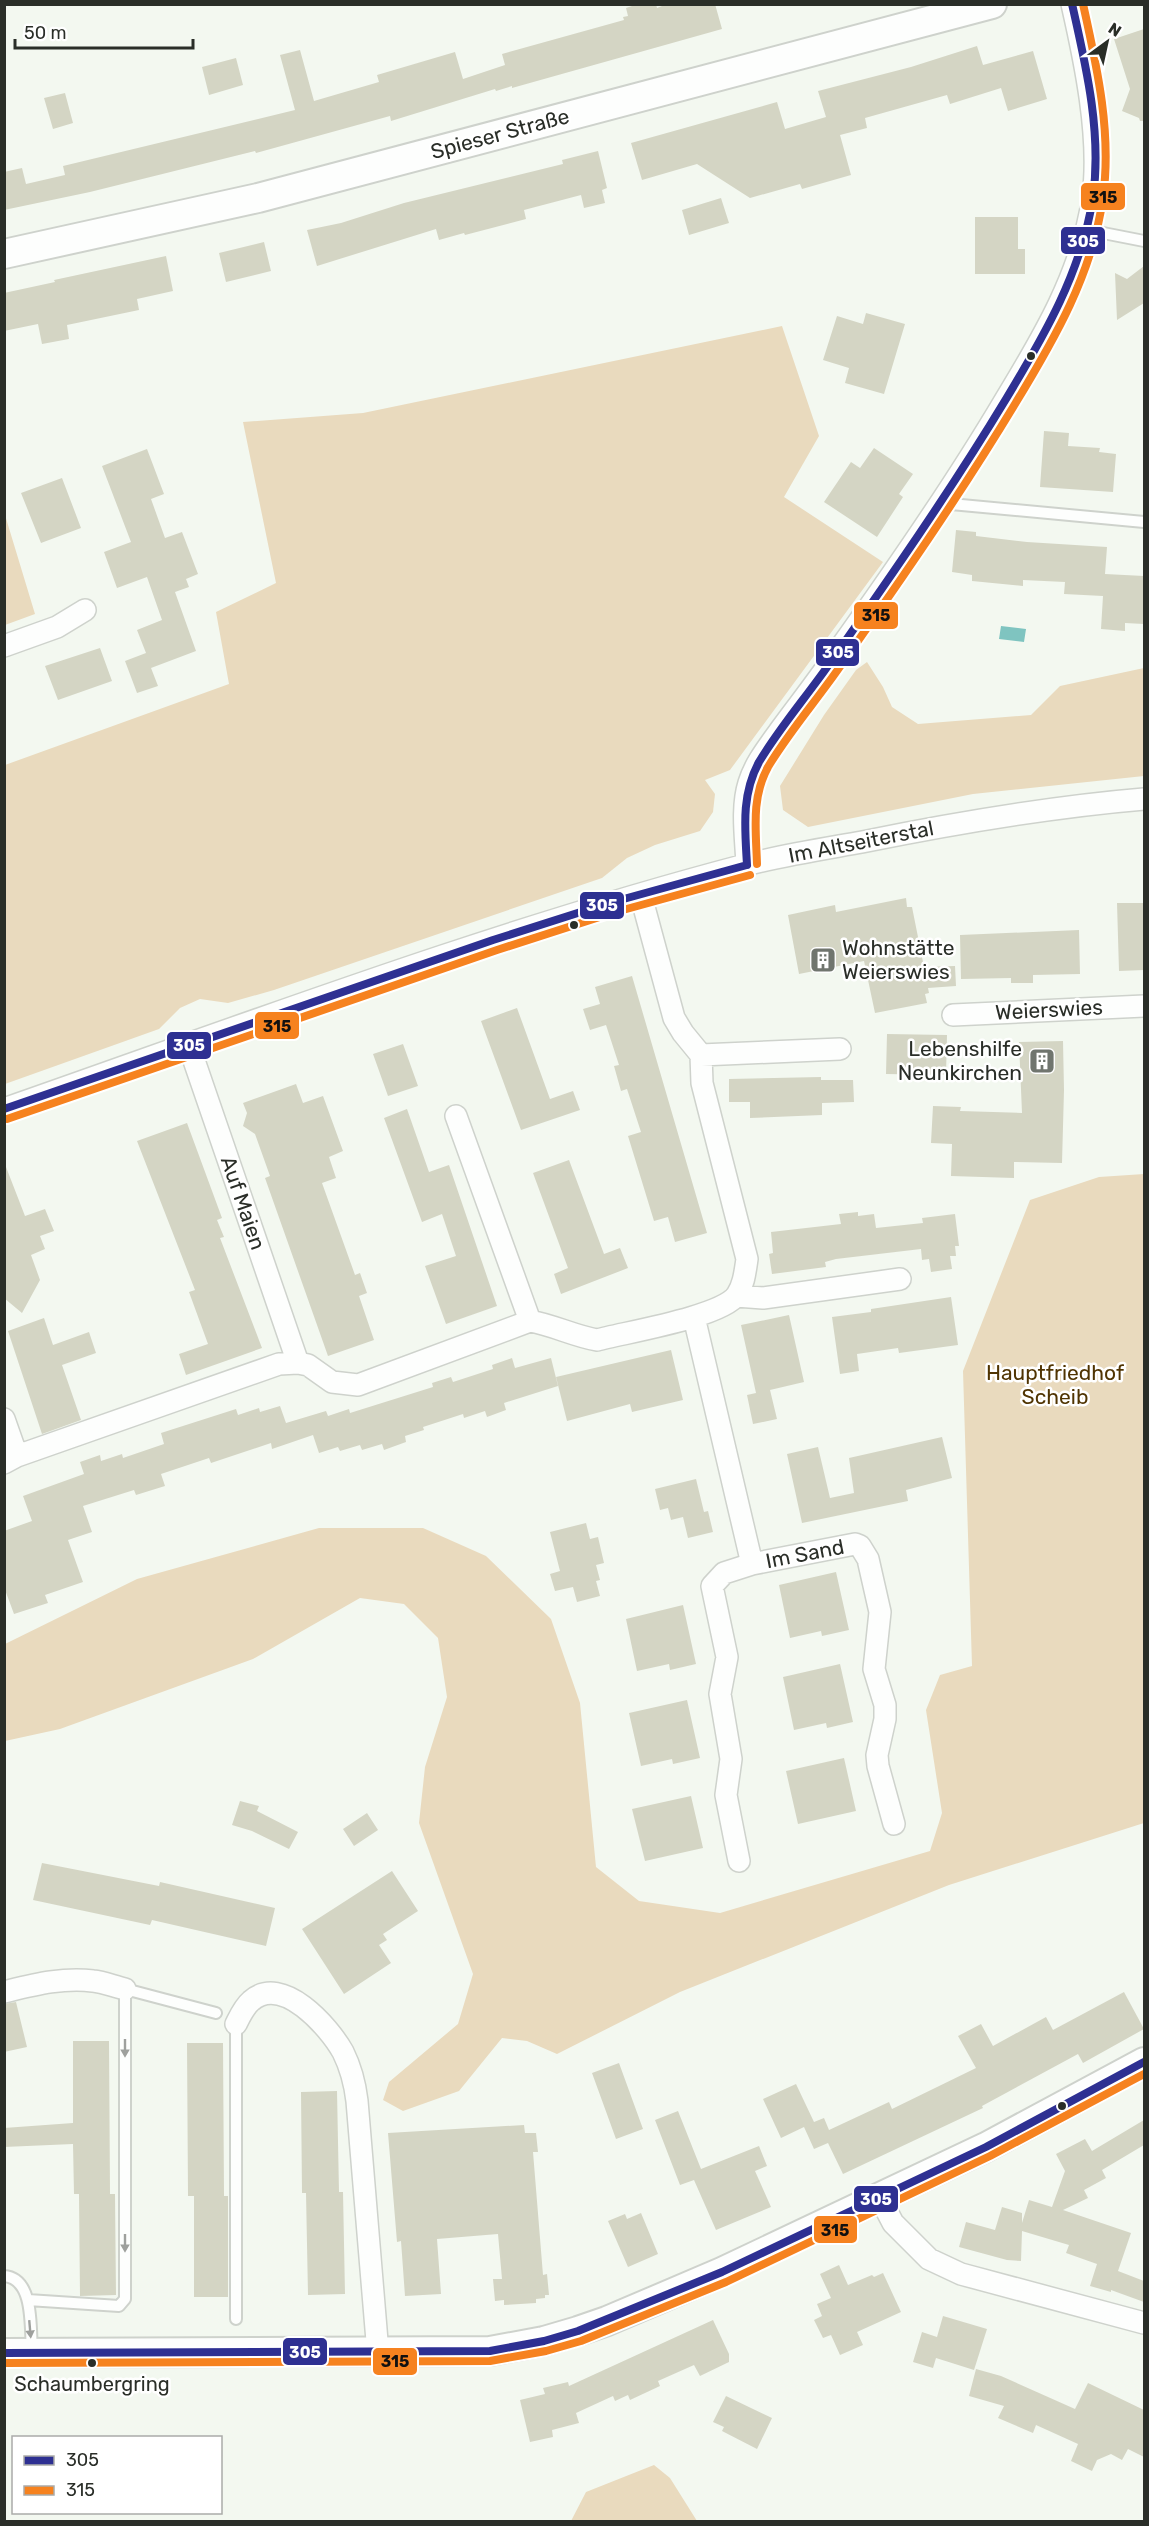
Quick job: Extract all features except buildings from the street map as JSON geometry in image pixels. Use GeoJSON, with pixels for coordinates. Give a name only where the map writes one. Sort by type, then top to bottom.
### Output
{"type":"FeatureCollection","features":[{"type":"Feature","properties":{"kind":"street","name":"Spieser Straße"},"geometry":{"type":"LineString","coordinates":[[4,254],[281,192],[992,4]]}},
{"type":"Feature","properties":{"kind":"street"},"geometry":{"type":"LineString","coordinates":[[747,865],[745,821],[748,783],[762,756],[838,652],[940,503],[1036,349],[1071,278],[1088,230],[1094,193],[1094,150],[1089,94],[1072,4]]}},
{"type":"Feature","properties":{"kind":"street"},"geometry":{"type":"LineString","coordinates":[[4,646],[57,627],[85,610]]}},
{"type":"Feature","properties":{"kind":"street","name":"Im Altseiterstal"},"geometry":{"type":"LineString","coordinates":[[4,1109],[188,1043],[554,920],[747,865],[961,822],[1144,799]]}},
{"type":"Feature","properties":{"kind":"street"},"geometry":{"type":"LineString","coordinates":[[4,1419],[11,1460],[279,1364],[308,1365],[332,1382],[358,1385],[530,1321],[597,1340],[694,1317],[724,1306],[736,1296],[743,1284],[747,1259],[702,1083],[701,1055],[674,1018],[641,896]]}},
{"type":"Feature","properties":{"kind":"street","name":"Weierswies"},"geometry":{"type":"LineString","coordinates":[[953,1015],[1144,1006]]}},
{"type":"Feature","properties":{"kind":"street","name":"Auf Maien"},"geometry":{"type":"LineString","coordinates":[[188,1043],[298,1363]]}},
{"type":"Feature","properties":{"kind":"street"},"geometry":{"type":"LineString","coordinates":[[701,1055],[840,1049]]}},
{"type":"Feature","properties":{"kind":"street"},"geometry":{"type":"LineString","coordinates":[[456,1116],[530,1321]]}},
{"type":"Feature","properties":{"kind":"street"},"geometry":{"type":"LineString","coordinates":[[736,1296],[763,1298],[900,1280]]}},
{"type":"Feature","properties":{"kind":"street","name":"Im Sand"},"geometry":{"type":"LineString","coordinates":[[694,1317],[752,1564]]}},
{"type":"Feature","properties":{"kind":"street","name":"Im Sand"},"geometry":{"type":"LineString","coordinates":[[739,1861],[726,1795],[731,1759],[720,1694],[727,1657],[712,1586],[724,1573],[752,1564],[855,1544],[860,1546],[868,1559],[880,1612],[874,1669],[885,1705],[885,1719],[877,1755],[878,1766],[894,1824]]}},
{"type":"Feature","properties":{"kind":"street"},"geometry":{"type":"LineString","coordinates":[[4,1992],[34,1984],[68,1980],[93,1981],[125,1989]]}},
{"type":"Feature","properties":{"kind":"street"},"geometry":{"type":"LineString","coordinates":[[236,2024],[253,1999],[266,1994],[286,1996],[308,2010],[343,2052],[354,2080],[357,2101],[378,2353]]}},
{"type":"Feature","properties":{"kind":"street"},"geometry":{"type":"LineString","coordinates":[[18,2353],[490,2351],[544,2341],[607,2321],[722,2272],[996,2141],[1144,2062]]}},
{"type":"Feature","properties":{"kind":"street"},"geometry":{"type":"LineString","coordinates":[[880,2198],[893,2223],[929,2259],[961,2274],[1144,2323]]}},
{"type":"Feature","properties":{"kind":"lane"},"geometry":{"type":"LineString","coordinates":[[1088,230],[1144,241]]}},
{"type":"Feature","properties":{"kind":"lane"},"geometry":{"type":"LineString","coordinates":[[940,503],[1144,522]]}},
{"type":"Feature","properties":{"kind":"lane"},"geometry":{"type":"LineString","coordinates":[[28,2300],[119,2306],[124,2299],[125,1989],[216,2013]]}},
{"type":"Feature","properties":{"kind":"lane"},"geometry":{"type":"LineString","coordinates":[[236,2024],[236,2319]]}},
{"type":"Feature","properties":{"kind":"lane"},"geometry":{"type":"LineString","coordinates":[[4,2276],[14,2277],[21,2283],[28,2300],[18,2353]]}},
{"type":"Feature","properties":{"kind":"green space"},"geometry":{"type":"Polygon","coordinates":[[[782,326],[819,436],[784,497],[883,562],[730,770],[705,780],[715,794],[713,812],[700,831],[655,845],[627,858],[602,878],[274,990],[228,1003],[200,999],[180,1008],[159,1029],[5,1084],[5,765],[229,684],[216,612],[276,583],[243,422],[363,413],[782,326]]]}},
{"type":"Feature","properties":{"kind":"green space"},"geometry":{"type":"Polygon","coordinates":[[[5,515],[35,614],[4,625],[5,515]]]}},
{"type":"Feature","properties":{"kind":"green space"},"geometry":{"type":"Polygon","coordinates":[[[867,662],[883,687],[892,707],[918,724],[1031,715],[1060,686],[1144,668],[1144,776],[973,794],[808,827],[783,810],[780,786],[824,715],[856,670],[867,662]]]}},
{"type":"Feature","properties":{"kind":"green space","name":"Hauptfriedhof Scheib"},"geometry":{"type":"Polygon","coordinates":[[[1144,1174],[1144,1823],[949,1885],[680,1992],[557,2054],[527,2041],[502,2038],[459,2091],[403,2111],[383,2100],[389,2082],[458,2024],[473,1974],[419,1823],[425,1767],[447,1697],[438,1638],[404,1604],[360,1598],[253,1659],[60,1729],[5,1741],[5,1644],[137,1579],[319,1528],[423,1528],[486,1556],[551,1619],[580,1703],[596,1867],[639,1901],[720,1913],[930,1851],[942,1813],[926,1710],[940,1675],[972,1666],[963,1371],[1030,1200],[1099,1177],[1144,1174]]]}},
{"type":"Feature","properties":{"kind":"green space"},"geometry":{"type":"Polygon","coordinates":[[[654,2465],[670,2478],[697,2521],[571,2521],[586,2492],[654,2465]]]}},
{"type":"Feature","properties":{"kind":"water"},"geometry":{"type":"Polygon","coordinates":[[[1001,626],[1026,629],[1024,642],[999,639],[1001,626]]]}},
{"type":"Feature","properties":{"kind":"transit line","name":"305"},"geometry":{"type":"LineString","coordinates":[[747,865],[745,825],[747,800],[753,774],[759,762],[876,598],[964,466],[1034,351],[1071,277],[1088,224],[1095,173],[1091,100],[1072,4]]}},
{"type":"Feature","properties":{"kind":"transit line","name":"315"},"geometry":{"type":"LineString","coordinates":[[757,864],[757,803],[768,767],[884,603],[973,471],[1044,355],[1081,279],[1098,225],[1103,197],[1106,149],[1102,100],[1083,4]]}},
{"type":"Feature","properties":{"kind":"transit line","name":"305"},"geometry":{"type":"LineString","coordinates":[[4,1109],[493,940],[609,903],[747,865]]}},
{"type":"Feature","properties":{"kind":"transit line","name":"315"},"geometry":{"type":"LineString","coordinates":[[7,1119],[497,950],[612,913],[750,875]]}},
{"type":"Feature","properties":{"kind":"transit line","name":"305"},"geometry":{"type":"LineString","coordinates":[[4,2353],[490,2351],[544,2341],[578,2331],[722,2272],[986,2147],[1144,2062]]}},
{"type":"Feature","properties":{"kind":"transit line","name":"315"},"geometry":{"type":"LineString","coordinates":[[4,2363],[490,2361],[546,2351],[581,2341],[726,2282],[990,2156],[1144,2074]]}},
{"type":"Feature","properties":{"kind":"place","name":"Wohnstätte Weierswies"},"geometry":{"type":"Point","coordinates":[823,960]}},
{"type":"Feature","properties":{"kind":"place","name":"Lebenshilfe Neunkirchen"},"geometry":{"type":"Point","coordinates":[1042,1061]}},
{"type":"Feature","properties":{"kind":"place","name":"Schaumbergring"},"geometry":{"type":"Point","coordinates":[92,2363]}}]}
